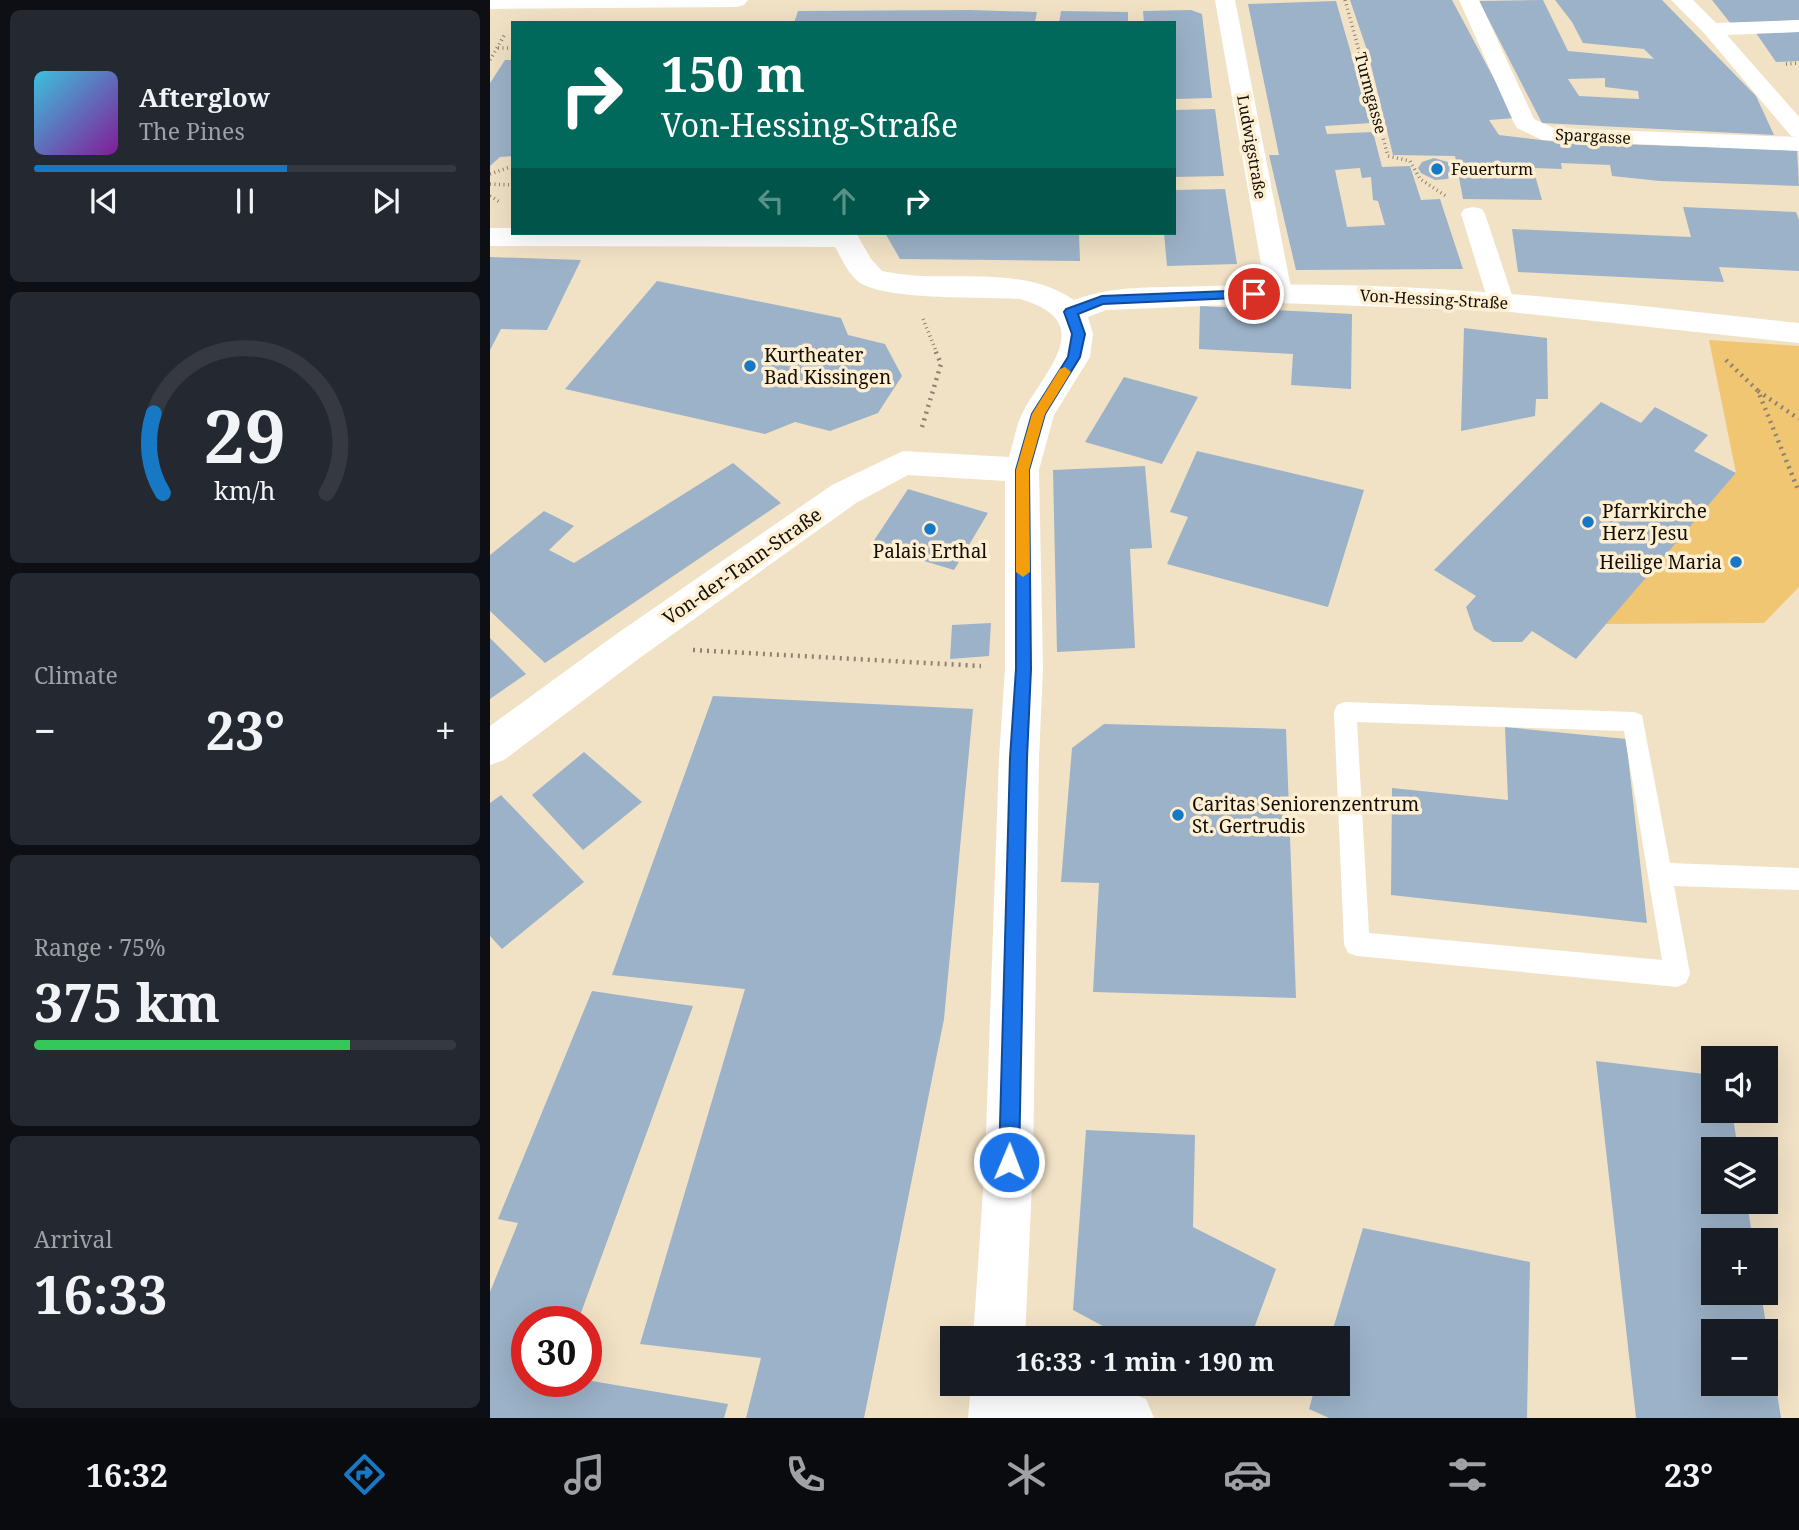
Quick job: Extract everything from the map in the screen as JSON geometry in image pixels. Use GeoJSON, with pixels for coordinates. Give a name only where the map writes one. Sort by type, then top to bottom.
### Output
{"type":"FeatureCollection","features":[{"type":"Feature","properties":{"kind":"street"},"geometry":{"type":"LineString","coordinates":[[490,2],[736,0]]}},
{"type":"Feature","properties":{"kind":"street"},"geometry":{"type":"LineString","coordinates":[[744,0],[751,21]]}},
{"type":"Feature","properties":{"kind":"street","name":"Ludwigstraße"},"geometry":{"type":"LineString","coordinates":[[1225,0],[1279,293]]}},
{"type":"Feature","properties":{"kind":"street","name":"Spargasse"},"geometry":{"type":"LineString","coordinates":[[1469,0],[1525,123],[1535,130],[1550,135],[1799,144]]}},
{"type":"Feature","properties":{"kind":"street"},"geometry":{"type":"LineString","coordinates":[[1681,0],[1711,29],[1799,131]]}},
{"type":"Feature","properties":{"kind":"street"},"geometry":{"type":"LineString","coordinates":[[1711,29],[1799,26]]}},
{"type":"Feature","properties":{"kind":"street"},"geometry":{"type":"LineString","coordinates":[[1473,214],[1501,302]]}},
{"type":"Feature","properties":{"kind":"street"},"geometry":{"type":"LineString","coordinates":[[490,237],[843,236],[860,265],[872,278],[894,283],[1021,289],[1049,297],[1071,312],[1078,334],[1074,357],[1038,414],[1023,470],[1024,669],[1018,758],[1009,1162],[1000,1326]]}},
{"type":"Feature","properties":{"kind":"street","name":"Von-Hessing-Straße"},"geometry":{"type":"LineString","coordinates":[[1071,312],[1102,300],[1279,293],[1501,302],[1799,333]]}},
{"type":"Feature","properties":{"kind":"street","name":"Von-der-Tann-Straße"},"geometry":{"type":"LineString","coordinates":[[490,748],[628,646],[844,494],[903,463],[1023,470]]}},
{"type":"Feature","properties":{"kind":"street"},"geometry":{"type":"LineString","coordinates":[[995,1418],[996,1396]]}},
{"type":"Feature","properties":{"kind":"street"},"geometry":{"type":"LineString","coordinates":[[1023,1418],[1074,1406],[1127,1418]]}},
{"type":"Feature","properties":{"kind":"lane"},"geometry":{"type":"LineString","coordinates":[[1345,712],[1634,722],[1661,874],[1677,974],[1357,944],[1345,712]]}},
{"type":"Feature","properties":{"kind":"lane"},"geometry":{"type":"LineString","coordinates":[[1661,874],[1799,879]]}},
{"type":"Feature","properties":{"kind":"path","name":"Turmgasse"},"geometry":{"type":"LineString","coordinates":[[1345,0],[1388,156],[1410,161],[1420,179],[1473,214]]}},
{"type":"Feature","properties":{"kind":"path"},"geometry":{"type":"LineString","coordinates":[[498,48],[511,48]]}},
{"type":"Feature","properties":{"kind":"path"},"geometry":{"type":"LineString","coordinates":[[490,174],[511,167]]}},
{"type":"Feature","properties":{"kind":"path"},"geometry":{"type":"LineString","coordinates":[[490,184],[511,185]]}},
{"type":"Feature","properties":{"kind":"path"},"geometry":{"type":"LineString","coordinates":[[877,477],[924,425],[941,364],[922,319],[894,283]]}},
{"type":"Feature","properties":{"kind":"path"},"geometry":{"type":"LineString","coordinates":[[1682,322],[1758,391],[1799,419]]}},
{"type":"Feature","properties":{"kind":"path"},"geometry":{"type":"LineString","coordinates":[[1758,391],[1799,492]]}},
{"type":"Feature","properties":{"kind":"path"},"geometry":{"type":"LineString","coordinates":[[628,646],[1024,669]]}},
{"type":"Feature","properties":{"kind":"shaded area"},"geometry":{"type":"Polygon","coordinates":[[[1709,340],[1799,346],[1799,587],[1764,623],[1605,624],[1736,473],[1709,340]]]}},
{"type":"Feature","properties":{"kind":"building"},"geometry":{"type":"Polygon","coordinates":[[[1350,0],[1452,0],[1515,118],[1489,120],[1499,135],[1558,142],[1797,150],[1799,186],[1660,181],[1612,176],[1610,165],[1561,163],[1562,169],[1533,168],[1542,200],[1463,199],[1455,156],[1393,155],[1368,53],[1350,0]]]}},
{"type":"Feature","properties":{"kind":"building"},"geometry":{"type":"Polygon","coordinates":[[[1543,0],[1568,51],[1654,59],[1644,49],[1583,43],[1572,22],[1555,0],[1662,0],[1756,96],[1774,135],[1542,123],[1479,1],[1543,0]],[[1605,78],[1568,79],[1579,96],[1639,99],[1638,91],[1605,87],[1605,78]]]}},
{"type":"Feature","properties":{"kind":"building"},"geometry":{"type":"Polygon","coordinates":[[[1712,0],[1799,0],[1799,20],[1731,24],[1712,0]]]}},
{"type":"Feature","properties":{"kind":"building"},"geometry":{"type":"Polygon","coordinates":[[[1336,1],[1371,123],[1325,126],[1327,134],[1373,132],[1382,167],[1410,166],[1421,200],[1440,199],[1463,269],[1296,270],[1269,155],[1279,155],[1248,4],[1336,1]],[[1360,168],[1335,170],[1347,227],[1385,225],[1378,201],[1373,200],[1371,177],[1362,178],[1360,168]]]}},
{"type":"Feature","properties":{"kind":"building"},"geometry":{"type":"Polygon","coordinates":[[[1191,10],[1202,14],[1212,98],[1176,99],[1176,21],[1144,21],[1143,11],[1191,10]]]}},
{"type":"Feature","properties":{"kind":"building"},"geometry":{"type":"Polygon","coordinates":[[[798,11],[1037,12],[1035,21],[795,21],[798,11]]]}},
{"type":"Feature","properties":{"kind":"building"},"geometry":{"type":"Polygon","coordinates":[[[1061,11],[1128,12],[1128,21],[1059,21],[1061,11]]]}},
{"type":"Feature","properties":{"kind":"building"},"geometry":{"type":"Polygon","coordinates":[[[1799,31],[1799,61],[1776,62],[1756,33],[1799,31]]]}},
{"type":"Feature","properties":{"kind":"building"},"geometry":{"type":"Polygon","coordinates":[[[505,60],[511,60],[511,156],[500,157],[490,166],[490,83],[505,60]]]}},
{"type":"Feature","properties":{"kind":"building"},"geometry":{"type":"Polygon","coordinates":[[[1215,109],[1224,176],[1176,177],[1176,110],[1215,109]]]}},
{"type":"Feature","properties":{"kind":"building","name":"Feuerturm"},"geometry":{"type":"Polygon","coordinates":[[[1434,158],[1451,163],[1456,170],[1454,175],[1435,180],[1421,173],[1418,168],[1422,162],[1434,158]]]}},
{"type":"Feature","properties":{"kind":"building"},"geometry":{"type":"Polygon","coordinates":[[[1225,189],[1237,264],[1167,266],[1164,235],[1176,235],[1176,190],[1225,189]]]}},
{"type":"Feature","properties":{"kind":"building"},"geometry":{"type":"Polygon","coordinates":[[[1683,207],[1796,212],[1799,220],[1799,271],[1719,267],[1724,282],[1518,272],[1512,229],[1691,237],[1683,207]]]}},
{"type":"Feature","properties":{"kind":"building"},"geometry":{"type":"Polygon","coordinates":[[[886,235],[1079,235],[1080,261],[900,259],[886,235]]]}},
{"type":"Feature","properties":{"kind":"building"},"geometry":{"type":"Polygon","coordinates":[[[490,257],[581,260],[547,330],[501,329],[490,350],[490,257]]]}},
{"type":"Feature","properties":{"kind":"building"},"geometry":{"type":"Polygon","coordinates":[[[657,281],[841,318],[848,335],[885,344],[902,376],[878,413],[830,431],[795,422],[765,434],[565,389],[657,281]]]}},
{"type":"Feature","properties":{"kind":"building"},"geometry":{"type":"Polygon","coordinates":[[[1200,306],[1352,314],[1351,389],[1291,385],[1293,354],[1199,349],[1200,306]]]}},
{"type":"Feature","properties":{"kind":"building"},"geometry":{"type":"Polygon","coordinates":[[[1464,328],[1547,338],[1548,399],[1536,399],[1535,416],[1461,431],[1464,328]]]}},
{"type":"Feature","properties":{"kind":"building"},"geometry":{"type":"Polygon","coordinates":[[[1124,377],[1198,397],[1162,464],[1085,442],[1124,377]]]}},
{"type":"Feature","properties":{"kind":"building","name":"Pfarrkirche Herz Jesu"},"geometry":{"type":"Polygon","coordinates":[[[1601,402],[1641,423],[1655,407],[1708,435],[1694,451],[1736,473],[1576,659],[1532,631],[1522,642],[1493,642],[1474,630],[1466,607],[1476,596],[1434,570],[1601,402]]]}},
{"type":"Feature","properties":{"kind":"building"},"geometry":{"type":"Polygon","coordinates":[[[1197,451],[1364,490],[1328,607],[1167,564],[1188,517],[1170,512],[1197,451]]]}},
{"type":"Feature","properties":{"kind":"building"},"geometry":{"type":"Polygon","coordinates":[[[733,463],[781,503],[545,663],[490,611],[490,555],[544,511],[574,526],[549,550],[574,563],[733,463]]]}},
{"type":"Feature","properties":{"kind":"building"},"geometry":{"type":"Polygon","coordinates":[[[1145,466],[1152,548],[1130,549],[1135,648],[1057,652],[1053,470],[1145,466]]]}},
{"type":"Feature","properties":{"kind":"building","name":"Palais Erthal"},"geometry":{"type":"Polygon","coordinates":[[[908,489],[988,513],[954,570],[871,545],[908,489]]]}},
{"type":"Feature","properties":{"kind":"building"},"geometry":{"type":"Polygon","coordinates":[[[991,623],[989,656],[950,659],[952,625],[991,623]]]}},
{"type":"Feature","properties":{"kind":"building"},"geometry":{"type":"Polygon","coordinates":[[[490,638],[526,674],[490,699],[490,638]]]}},
{"type":"Feature","properties":{"kind":"building"},"geometry":{"type":"Polygon","coordinates":[[[713,696],[973,709],[944,1019],[864,1418],[746,1418],[761,1358],[640,1344],[745,989],[612,975],[713,696]]]}},
{"type":"Feature","properties":{"kind":"building","name":"Caritas Seniorenzentrum St. Gertrudis"},"geometry":{"type":"Polygon","coordinates":[[[1104,724],[1286,729],[1296,998],[1093,992],[1099,883],[1061,882],[1072,748],[1104,724]]]}},
{"type":"Feature","properties":{"kind":"building"},"geometry":{"type":"Polygon","coordinates":[[[1505,727],[1626,739],[1647,923],[1391,895],[1392,788],[1508,800],[1505,727]]]}},
{"type":"Feature","properties":{"kind":"building"},"geometry":{"type":"Polygon","coordinates":[[[584,752],[642,802],[583,850],[532,795],[584,752]]]}},
{"type":"Feature","properties":{"kind":"building"},"geometry":{"type":"Polygon","coordinates":[[[501,795],[584,882],[502,949],[490,936],[490,803],[501,795]]]}},
{"type":"Feature","properties":{"kind":"building"},"geometry":{"type":"Polygon","coordinates":[[[592,991],[693,1006],[583,1306],[511,1306],[511,1397],[602,1397],[602,1383],[728,1404],[724,1418],[490,1418],[490,1292],[518,1223],[498,1219],[592,991]]]}},
{"type":"Feature","properties":{"kind":"building"},"geometry":{"type":"Polygon","coordinates":[[[1596,1061],[1701,1074],[1701,1123],[1734,1123],[1736,1137],[1701,1137],[1701,1214],[1749,1214],[1751,1228],[1701,1228],[1701,1305],[1763,1305],[1765,1319],[1701,1319],[1701,1396],[1777,1396],[1781,1418],[1636,1418],[1596,1061]]]}},
{"type":"Feature","properties":{"kind":"building"},"geometry":{"type":"Polygon","coordinates":[[[1086,1130],[1195,1135],[1193,1227],[1276,1269],[1255,1326],[1103,1326],[1073,1310],[1086,1130]]]}},
{"type":"Feature","properties":{"kind":"building"},"geometry":{"type":"Polygon","coordinates":[[[1363,1228],[1530,1262],[1527,1418],[1329,1418],[1309,1409],[1313,1396],[1350,1396],[1350,1326],[1334,1326],[1363,1228]]]}},
{"type":"Feature","properties":{"kind":"slow traffic"},"geometry":{"type":"LineString","coordinates":[[1023,572],[1023,470],[1038,414],[1065,372]]}},
{"type":"Feature","properties":{"kind":"place","name":"Feuerturm"},"geometry":{"type":"Point","coordinates":[1437,169]}},
{"type":"Feature","properties":{"kind":"place","name":"Kurtheater Bad Kissingen"},"geometry":{"type":"Point","coordinates":[750,366]}},
{"type":"Feature","properties":{"kind":"place","name":"Pfarrkirche Herz Jesu"},"geometry":{"type":"Point","coordinates":[1588,522]}},
{"type":"Feature","properties":{"kind":"place","name":"Palais Erthal"},"geometry":{"type":"Point","coordinates":[930,529]}},
{"type":"Feature","properties":{"kind":"place","name":"Heilige Maria"},"geometry":{"type":"Point","coordinates":[1736,562]}},
{"type":"Feature","properties":{"kind":"place","name":"Caritas Seniorenzentrum St. Gertrudis"},"geometry":{"type":"Point","coordinates":[1178,815]}},
{"type":"Feature","properties":{"kind":"route"},"geometry":{"type":"LineString","coordinates":[[1009,1162],[1018,758],[1024,669],[1023,470],[1038,414],[1074,357],[1078,334],[1071,312],[1102,300],[1254,294]]}}]}
